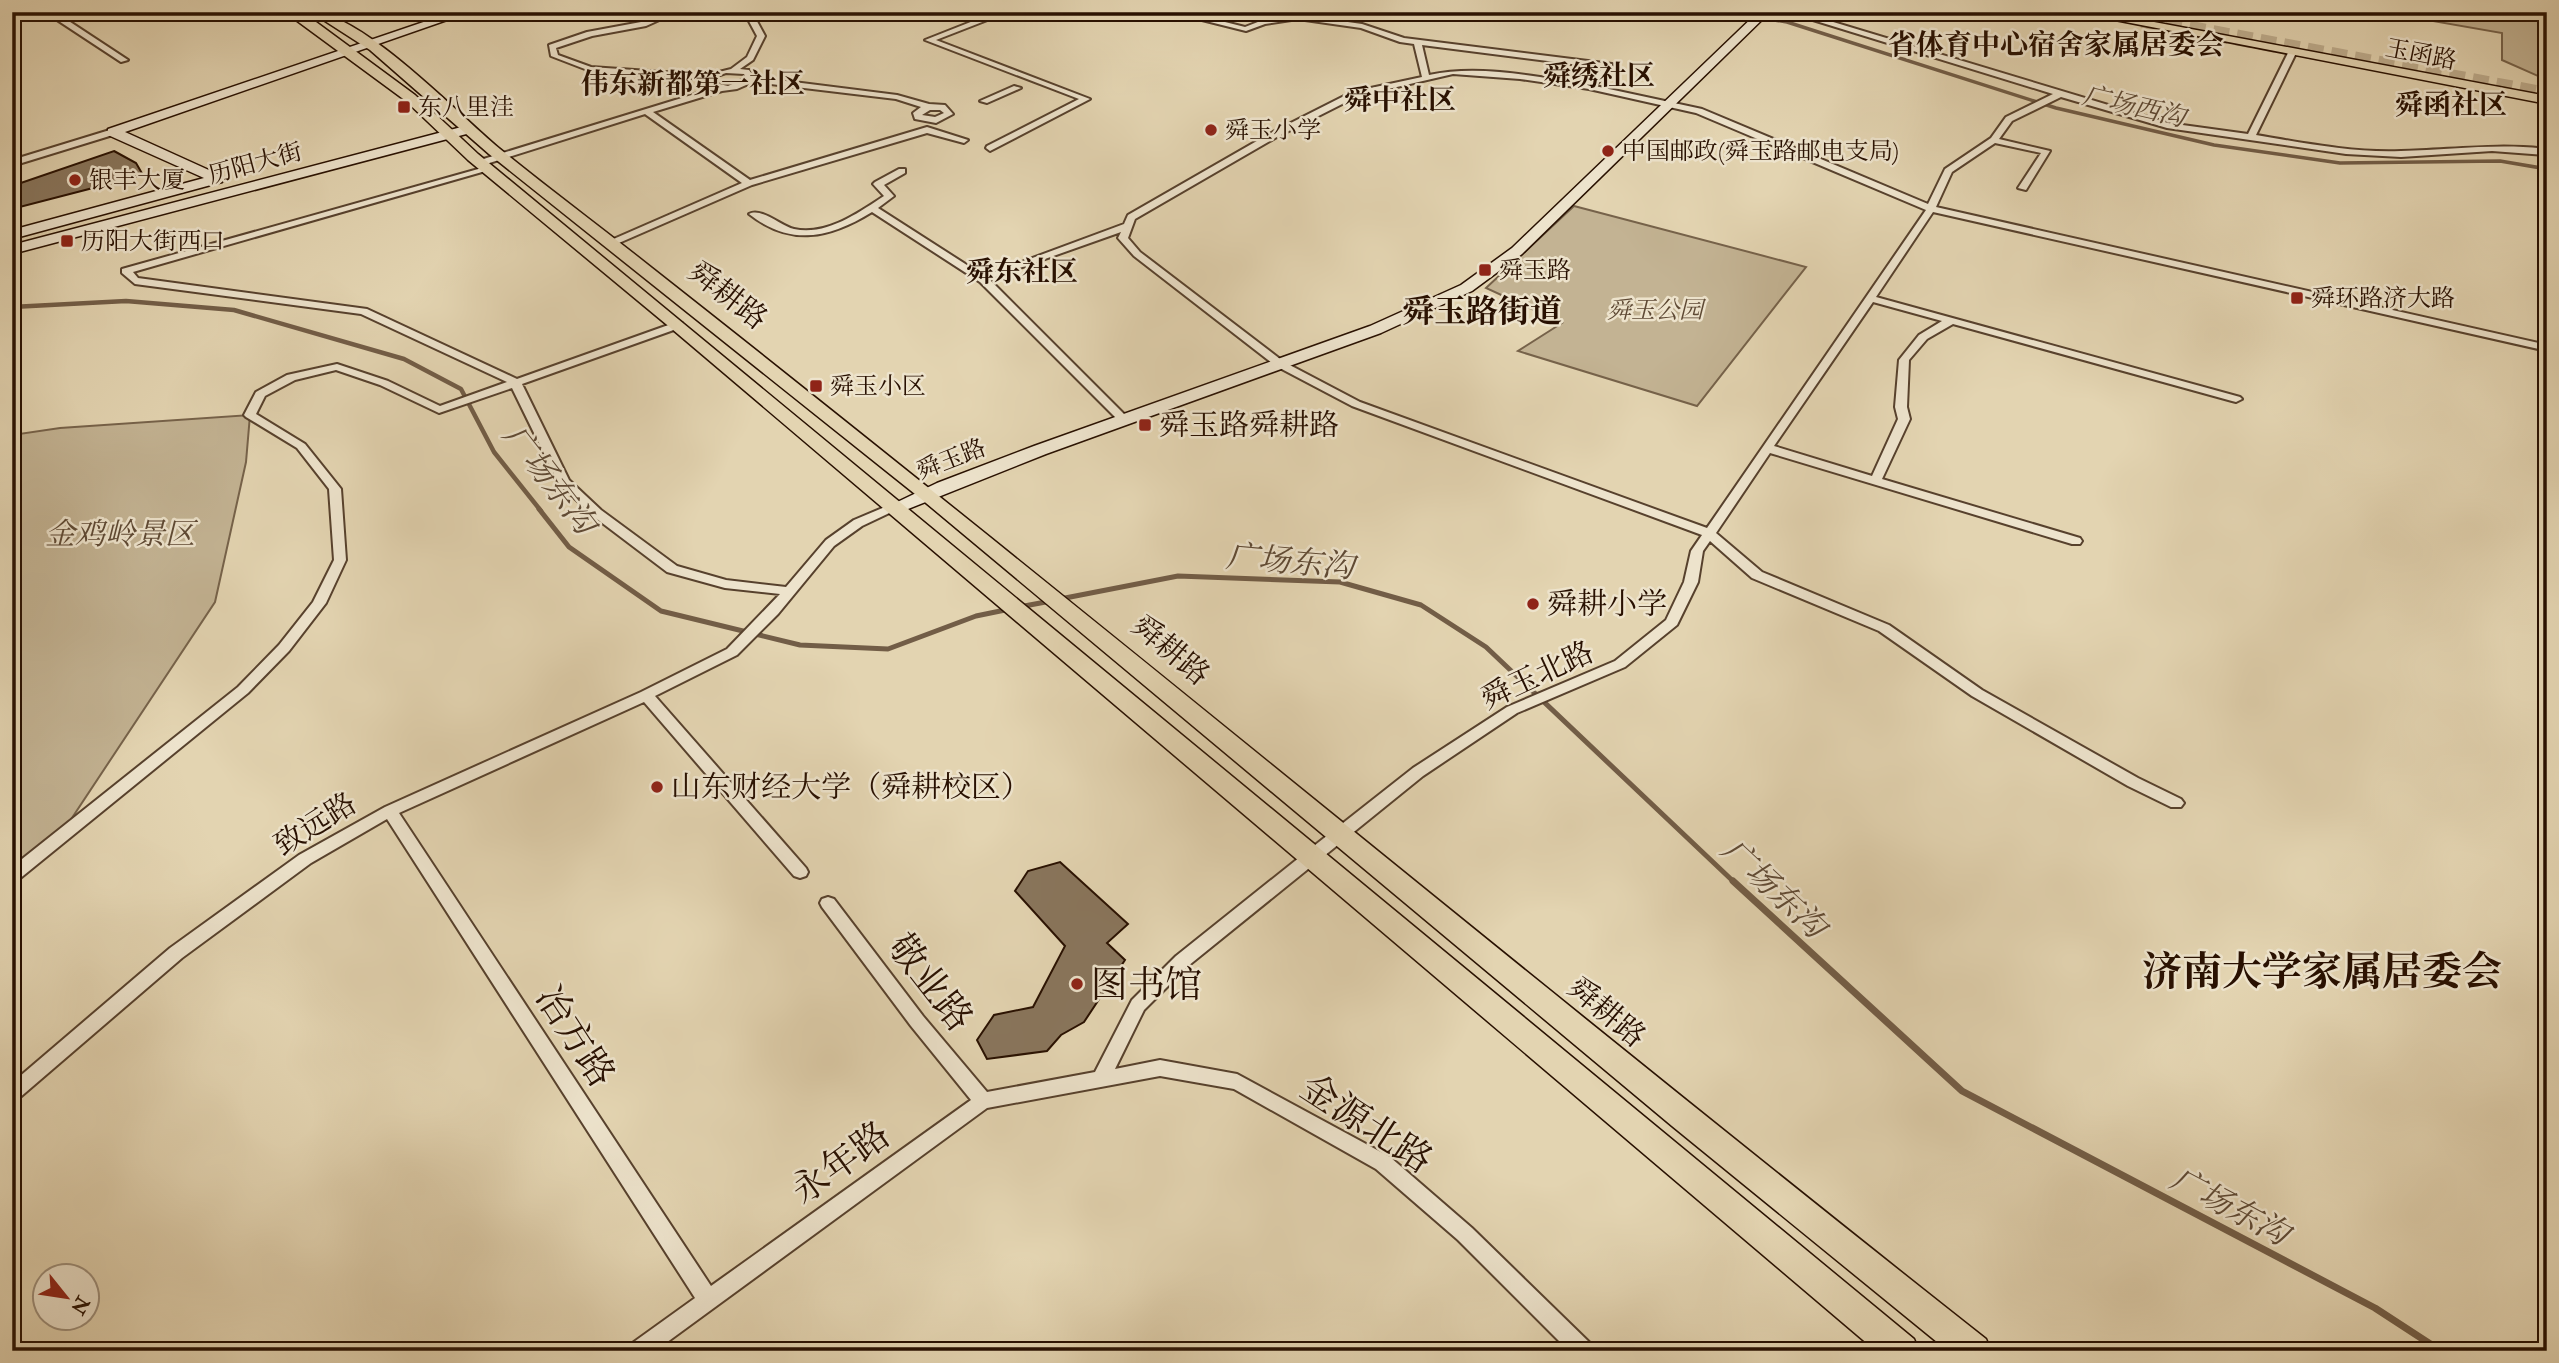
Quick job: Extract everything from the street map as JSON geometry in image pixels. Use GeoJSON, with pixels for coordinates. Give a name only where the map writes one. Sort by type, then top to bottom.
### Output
{"type":"FeatureCollection","features":[{"type":"Feature","properties":{"kind":"main road","name":"舜耕路"},"geometry":{"type":"LineString","coordinates":[[291,12],[397,86],[479,163],[678,325],[1902,1351]]}},
{"type":"Feature","properties":{"kind":"main road","name":"舜耕路"},"geometry":{"type":"LineString","coordinates":[[317,12],[372,45],[498,154],[927,494],[1682,1116],[1974,1351]]}},
{"type":"Feature","properties":{"kind":"main road","name":"玉函路"},"geometry":{"type":"LineString","coordinates":[[2080,12],[2547,100]]}},
{"type":"Feature","properties":{"kind":"main road","name":"玉函路"},"geometry":{"type":"LineString","coordinates":[[2110,12],[2547,95]]}},
{"type":"Feature","properties":{"kind":"street"},"geometry":{"type":"LineString","coordinates":[[49,12],[124,60]]}},
{"type":"Feature","properties":{"kind":"street"},"geometry":{"type":"LineString","coordinates":[[372,45],[465,12]]}},
{"type":"Feature","properties":{"kind":"street"},"geometry":{"type":"LineString","coordinates":[[12,163],[113,132],[348,51],[477,12]]}},
{"type":"Feature","properties":{"kind":"street"},"geometry":{"type":"LineString","coordinates":[[673,12],[643,24],[590,34],[552,47],[555,56],[590,69],[707,82],[722,88]]}},
{"type":"Feature","properties":{"kind":"street"},"geometry":{"type":"LineString","coordinates":[[748,12],[761,36],[757,50],[734,70],[707,82],[498,154],[479,163],[126,271],[135,281],[363,311],[515,382],[564,482],[597,513],[672,569],[725,584],[789,591]]}},
{"type":"Feature","properties":{"kind":"street"},"geometry":{"type":"LineString","coordinates":[[990,148],[1086,99],[929,40],[1004,12]]}},
{"type":"Feature","properties":{"kind":"street"},"geometry":{"type":"LineString","coordinates":[[1174,12],[1246,29],[1263,22],[1298,17],[1362,26],[1417,42],[1609,66],[1588,87]]}},
{"type":"Feature","properties":{"kind":"street"},"geometry":{"type":"LineString","coordinates":[[1791,12],[2167,125],[2251,137],[2292,52]]}},
{"type":"Feature","properties":{"kind":"street","name":"舜玉路"},"geometry":{"type":"LineString","coordinates":[[896,507],[1443,302],[1480,281],[1499,268],[1761,16]]}},
{"type":"Feature","properties":{"kind":"street"},"geometry":{"type":"LineString","coordinates":[[1417,42],[1426,77]]}},
{"type":"Feature","properties":{"kind":"street"},"geometry":{"type":"LineString","coordinates":[[734,70],[746,72],[751,79]]}},
{"type":"Feature","properties":{"kind":"street"},"geometry":{"type":"LineString","coordinates":[[2176,803],[2133,782],[1977,693],[1884,628],[1757,575],[1709,533],[1356,404],[1280,364],[1137,254],[1123,238],[1130,217],[1354,94],[1453,72],[1520,77],[1672,103],[1708,115],[1931,209],[2547,348]]}},
{"type":"Feature","properties":{"kind":"street"},"geometry":{"type":"LineString","coordinates":[[498,154],[722,88],[737,86],[751,79],[897,97],[928,107],[949,110],[948,116],[925,120],[916,115],[928,107]]}},
{"type":"Feature","properties":{"kind":"street"},"geometry":{"type":"LineString","coordinates":[[984,101],[1017,88]]}},
{"type":"Feature","properties":{"kind":"street","name":"舜玉北路"},"geometry":{"type":"LineString","coordinates":[[1102,1077],[1138,1005],[1182,961],[1311,857],[1418,772],[1512,710],[1620,664],[1672,622],[1691,582],[1696,551],[1931,209],[1948,171],[1994,140],[2009,119],[2060,94]]}},
{"type":"Feature","properties":{"kind":"street"},"geometry":{"type":"LineString","coordinates":[[646,111],[749,183]]}},
{"type":"Feature","properties":{"kind":"street"},"geometry":{"type":"LineString","coordinates":[[612,243],[749,183],[927,130],[936,120]]}},
{"type":"Feature","properties":{"kind":"street","name":"历阳大街"},"geometry":{"type":"LineString","coordinates":[[12,250],[467,127]]}},
{"type":"Feature","properties":{"kind":"street"},"geometry":{"type":"LineString","coordinates":[[927,130],[964,141]]}},
{"type":"Feature","properties":{"kind":"street"},"geometry":{"type":"LineString","coordinates":[[12,243],[197,194],[220,182],[113,132]]}},
{"type":"Feature","properties":{"kind":"street","name":"历阳大街"},"geometry":{"type":"LineString","coordinates":[[12,243],[42,240],[448,133]]}},
{"type":"Feature","properties":{"kind":"street"},"geometry":{"type":"LineString","coordinates":[[2255,137],[2358,153],[2401,154],[2480,146],[2513,146],[2547,152]]}},
{"type":"Feature","properties":{"kind":"street"},"geometry":{"type":"LineString","coordinates":[[1994,140],[2046,150],[2023,188]]}},
{"type":"Feature","properties":{"kind":"street"},"geometry":{"type":"LineString","coordinates":[[754,214],[793,232],[819,232],[846,223],[889,196],[878,184],[902,172]]}},
{"type":"Feature","properties":{"kind":"street"},"geometry":{"type":"LineString","coordinates":[[12,236],[217,179]]}},
{"type":"Feature","properties":{"kind":"street"},"geometry":{"type":"LineString","coordinates":[[872,208],[984,280],[1125,421]]}},
{"type":"Feature","properties":{"kind":"street"},"geometry":{"type":"LineString","coordinates":[[984,280],[993,274],[1127,226]]}},
{"type":"Feature","properties":{"kind":"street"},"geometry":{"type":"LineString","coordinates":[[1870,298],[2236,399]]}},
{"type":"Feature","properties":{"kind":"street"},"geometry":{"type":"LineString","coordinates":[[1875,481],[1904,419],[1903,360],[1923,337],[1952,320]]}},
{"type":"Feature","properties":{"kind":"street"},"geometry":{"type":"LineString","coordinates":[[12,876],[243,690],[284,648],[319,603],[340,561],[335,489],[301,446],[250,415],[260,394],[291,377],[337,367],[384,383],[439,410],[678,325]]}},
{"type":"Feature","properties":{"kind":"street"},"geometry":{"type":"LineString","coordinates":[[1767,448],[2076,541]]}},
{"type":"Feature","properties":{"kind":"street","name":"致远路"},"geometry":{"type":"LineString","coordinates":[[12,1094],[176,953],[305,859],[390,811],[646,695],[735,648],[773,611],[830,543],[858,523],[896,507]]}},
{"type":"Feature","properties":{"kind":"street"},"geometry":{"type":"LineString","coordinates":[[646,695],[800,872]]}},
{"type":"Feature","properties":{"kind":"street","name":"冶方路"},"geometry":{"type":"LineString","coordinates":[[390,811],[707,1298]]}},
{"type":"Feature","properties":{"kind":"street","name":"敬业路"},"geometry":{"type":"LineString","coordinates":[[828,904],[917,1021],[983,1101]]}},
{"type":"Feature","properties":{"kind":"street","name":"金源北路"},"geometry":{"type":"LineString","coordinates":[[1102,1077],[1160,1068],[1237,1082],[1384,1163],[1465,1234],[1584,1351]]}},
{"type":"Feature","properties":{"kind":"street","name":"永年路"},"geometry":{"type":"LineString","coordinates":[[638,1351],[707,1298],[983,1101],[1102,1077]]}},
{"type":"Feature","properties":{"kind":"green space"},"geometry":{"type":"Polygon","coordinates":[[[2404,12],[2547,12],[2547,80],[2502,60],[2502,33],[2404,16],[2404,12]]]}},
{"type":"Feature","properties":{"kind":"green space","name":"舜玉公园"},"geometry":{"type":"Polygon","coordinates":[[[1574,206],[1806,267],[1697,406],[1518,351],[1562,323],[1486,288],[1574,206]]]}},
{"type":"Feature","properties":{"kind":"green space","name":"金鸡岭景区"},"geometry":{"type":"Polygon","coordinates":[[[250,415],[246,462],[215,602],[58,839],[12,877],[12,435],[60,428],[250,415]]]}},
{"type":"Feature","properties":{"kind":"building","name":"银丰大厦"},"geometry":{"type":"Polygon","coordinates":[[[114,151],[136,163],[143,175],[12,209],[12,186],[114,151]]]}},
{"type":"Feature","properties":{"kind":"building","name":"图书馆"},"geometry":{"type":"Polygon","coordinates":[[[1060,862],[1128,924],[1107,943],[1125,960],[1084,1022],[1061,1035],[1047,1051],[987,1059],[977,1040],[994,1015],[1033,1007],[1065,946],[1015,891],[1028,871],[1060,862]]]}},
{"type":"Feature","properties":{"kind":"waterway","name":"广场西沟"},"geometry":{"type":"LineString","coordinates":[[1725,12],[1787,22],[2056,108],[2214,145],[2340,163],[2500,161],[2547,169]]}},
{"type":"Feature","properties":{"kind":"waterway","name":"广场东沟"},"geometry":{"type":"LineString","coordinates":[[12,307],[126,301],[234,310],[404,359],[461,389],[494,452],[541,511]]}},
{"type":"Feature","properties":{"kind":"waterway","name":"广场东沟"},"geometry":{"type":"LineString","coordinates":[[539,509],[569,547],[661,611],[800,645],[888,649],[976,616],[1010,609]]}},
{"type":"Feature","properties":{"kind":"waterway","name":"广场东沟"},"geometry":{"type":"LineString","coordinates":[[1060,599],[1178,576],[1340,582],[1421,605],[1486,647],[1735,883]]}},
{"type":"Feature","properties":{"kind":"waterway","name":"广场东沟"},"geometry":{"type":"LineString","coordinates":[[1019,607],[1051,601]]}},
{"type":"Feature","properties":{"kind":"waterway","name":"广场东沟"},"geometry":{"type":"LineString","coordinates":[[1733,881],[1962,1091],[2375,1308],[2441,1351]]}},
{"type":"Feature","properties":{"kind":"tunnel"},"geometry":{"type":"LineString","coordinates":[[2142,20],[2547,95]]}},
{"type":"Feature","properties":{"kind":"place","name":"东八里洼"},"geometry":{"type":"Point","coordinates":[404,107]}},
{"type":"Feature","properties":{"kind":"place","name":"舜玉小学"},"geometry":{"type":"Point","coordinates":[1211,130]}},
{"type":"Feature","properties":{"kind":"place","name":"中国邮政(舜玉路邮电支局)"},"geometry":{"type":"Point","coordinates":[1608,151]}},
{"type":"Feature","properties":{"kind":"place","name":"银丰大厦"},"geometry":{"type":"Point","coordinates":[75,180]}},
{"type":"Feature","properties":{"kind":"place","name":"历阳大街西口"},"geometry":{"type":"Point","coordinates":[67,241]}},
{"type":"Feature","properties":{"kind":"place","name":"舜玉路"},"geometry":{"type":"Point","coordinates":[1485,270]}},
{"type":"Feature","properties":{"kind":"place","name":"舜环路济大路"},"geometry":{"type":"Point","coordinates":[2297,298]}},
{"type":"Feature","properties":{"kind":"place","name":"舜玉小区"},"geometry":{"type":"Point","coordinates":[816,386]}},
{"type":"Feature","properties":{"kind":"place","name":"舜玉路舜耕路"},"geometry":{"type":"Point","coordinates":[1145,425]}},
{"type":"Feature","properties":{"kind":"place","name":"舜耕小学"},"geometry":{"type":"Point","coordinates":[1533,604]}},
{"type":"Feature","properties":{"kind":"place","name":"山东财经大学（舜耕校区）"},"geometry":{"type":"Point","coordinates":[657,787]}},
{"type":"Feature","properties":{"kind":"place","name":"图书馆"},"geometry":{"type":"Point","coordinates":[1077,984]}},
{"type":"Feature","properties":{"kind":"district","name":"省体育中心宿舍家属居委会"},"geometry":{"type":"Point","coordinates":[2056,44]}},
{"type":"Feature","properties":{"kind":"district","name":"舜绣社区"},"geometry":{"type":"Point","coordinates":[1599,75]}},
{"type":"Feature","properties":{"kind":"district","name":"伟东新都第一社区"},"geometry":{"type":"Point","coordinates":[693,83]}},
{"type":"Feature","properties":{"kind":"district","name":"舜中社区"},"geometry":{"type":"Point","coordinates":[1400,99]}},
{"type":"Feature","properties":{"kind":"district","name":"舜函社区"},"geometry":{"type":"Point","coordinates":[2451,104]}},
{"type":"Feature","properties":{"kind":"district","name":"舜东社区"},"geometry":{"type":"Point","coordinates":[1022,271]}},
{"type":"Feature","properties":{"kind":"district","name":"舜玉路街道"},"geometry":{"type":"Point","coordinates":[1482,311]}},
{"type":"Feature","properties":{"kind":"district","name":"济南大学家属居委会"},"geometry":{"type":"Point","coordinates":[2322,971]}}]}
